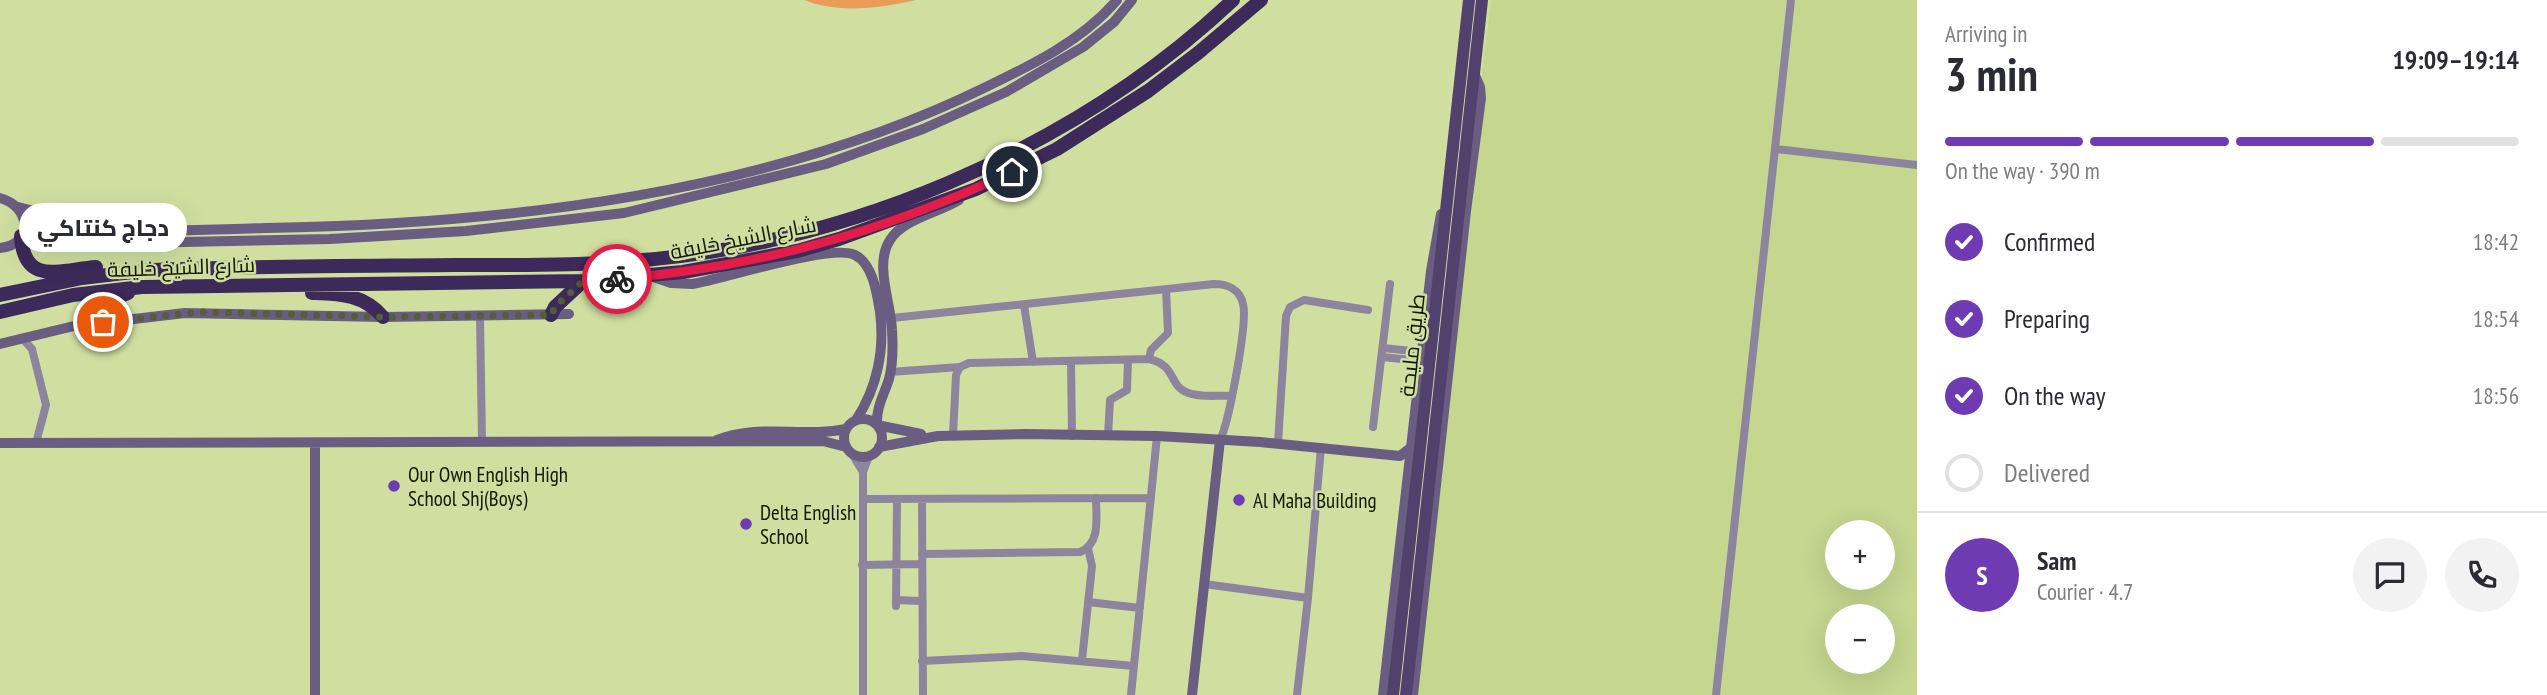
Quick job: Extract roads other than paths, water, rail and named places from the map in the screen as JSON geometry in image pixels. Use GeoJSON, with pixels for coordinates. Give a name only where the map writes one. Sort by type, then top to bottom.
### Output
{"type":"FeatureCollection","features":[{"type":"Feature","properties":{"kind":"highway","name":"شارع الشيخ خليفة"},"geometry":{"type":"LineString","coordinates":[[0,295],[82,278],[149,270],[617,262],[698,253],[798,233],[914,196],[1033,143],[1080,117],[1138,78],[1183,44],[1233,0]]}},
{"type":"Feature","properties":{"kind":"highway","name":"شارع الشيخ خليفة"},"geometry":{"type":"LineString","coordinates":[[0,312],[73,295],[142,287],[583,281],[650,276],[715,268],[818,245],[976,189],[1058,149],[1119,111],[1190,60],[1261,0]]}},
{"type":"Feature","properties":{"kind":"highway"},"geometry":{"type":"LineString","coordinates":[[22,235],[23,256],[28,264],[37,270],[120,265],[149,270]]}},
{"type":"Feature","properties":{"kind":"highway"},"geometry":{"type":"LineString","coordinates":[[551,315],[554,308],[583,281]]}},
{"type":"Feature","properties":{"kind":"highway"},"geometry":{"type":"LineString","coordinates":[[280,285],[295,291],[354,297],[369,304],[383,317]]}},
{"type":"Feature","properties":{"kind":"highway"},"geometry":{"type":"LineString","coordinates":[[103,322],[102,311],[109,301],[142,287]]}},
{"type":"Feature","properties":{"kind":"highway"},"geometry":{"type":"LineString","coordinates":[[563,299],[569,314]]}},
{"type":"Feature","properties":{"kind":"main road","name":"طريق مليحة"},"geometry":{"type":"LineString","coordinates":[[1393,695],[1469,0]]}},
{"type":"Feature","properties":{"kind":"main road","name":"طريق مليحة"},"geometry":{"type":"LineString","coordinates":[[1406,695],[1438,438],[1482,0]]}},
{"type":"Feature","properties":{"kind":"main road"},"geometry":{"type":"LineString","coordinates":[[1398,556],[1406,568]]}},
{"type":"Feature","properties":{"kind":"main road"},"geometry":{"type":"LineString","coordinates":[[1386,671],[1397,657]]}},
{"type":"Feature","properties":{"kind":"street"},"geometry":{"type":"LineString","coordinates":[[0,199],[18,207],[103,228],[124,230],[354,227],[588,203],[761,169],[822,153],[868,137],[958,101],[1026,67],[1091,26],[1117,0]]}},
{"type":"Feature","properties":{"kind":"street"},"geometry":{"type":"LineString","coordinates":[[0,248],[11,246],[22,235],[49,229],[103,241],[136,243],[330,239],[549,223],[609,216],[687,199],[802,171],[874,149],[1006,92],[1100,35],[1132,0]]}},
{"type":"Feature","properties":{"kind":"street"},"geometry":{"type":"LineString","coordinates":[[1716,695],[1791,0]]}},
{"type":"Feature","properties":{"kind":"street"},"geometry":{"type":"LineString","coordinates":[[1775,149],[1917,165]]}},
{"type":"Feature","properties":{"kind":"street"},"geometry":{"type":"LineString","coordinates":[[879,447],[881,438],[877,425],[878,405],[890,372],[892,318],[883,262],[888,243],[902,228],[944,209],[976,189]]}},
{"type":"Feature","properties":{"kind":"street"},"geometry":{"type":"LineString","coordinates":[[1383,695],[1435,247],[1441,215],[1447,202]]}},
{"type":"Feature","properties":{"kind":"street"},"geometry":{"type":"LineString","coordinates":[[549,223],[586,214],[589,210],[588,203]]}},
{"type":"Feature","properties":{"kind":"street"},"geometry":{"type":"LineString","coordinates":[[18,207],[24,219],[22,235]]}},
{"type":"Feature","properties":{"kind":"street"},"geometry":{"type":"LineString","coordinates":[[330,239],[328,233],[354,227]]}},
{"type":"Feature","properties":{"kind":"street"},"geometry":{"type":"LineString","coordinates":[[650,276],[671,283],[692,284],[845,252],[858,257],[867,267],[876,293],[881,342],[872,390],[856,420],[846,429],[824,432],[743,432],[711,443]]}},
{"type":"Feature","properties":{"kind":"street"},"geometry":{"type":"LineString","coordinates":[[892,318],[1220,284],[1231,287],[1240,295],[1244,312],[1228,420],[1220,440],[1192,695]]}},
{"type":"Feature","properties":{"kind":"street"},"geometry":{"type":"LineString","coordinates":[[1373,427],[1390,284]]}},
{"type":"Feature","properties":{"kind":"street"},"geometry":{"type":"LineString","coordinates":[[1149,359],[1151,350],[1168,333],[1166,289]]}},
{"type":"Feature","properties":{"kind":"street"},"geometry":{"type":"LineString","coordinates":[[1278,443],[1286,316],[1290,307],[1304,300],[1368,310]]}},
{"type":"Feature","properties":{"kind":"street"},"geometry":{"type":"LineString","coordinates":[[1024,305],[1033,362]]}},
{"type":"Feature","properties":{"kind":"street"},"geometry":{"type":"LineString","coordinates":[[0,344],[103,322],[201,312],[383,317],[569,314]]}},
{"type":"Feature","properties":{"kind":"street"},"geometry":{"type":"LineString","coordinates":[[480,316],[482,442]]}},
{"type":"Feature","properties":{"kind":"street"},"geometry":{"type":"LineString","coordinates":[[22,338],[30,345],[33,353],[45,400],[45,414],[36,443]]}},
{"type":"Feature","properties":{"kind":"street"},"geometry":{"type":"LineString","coordinates":[[1382,353],[1422,357]]}},
{"type":"Feature","properties":{"kind":"street"},"geometry":{"type":"LineString","coordinates":[[890,372],[960,367],[969,363],[1149,359],[1164,365],[1180,388],[1188,393],[1232,396]]}},
{"type":"Feature","properties":{"kind":"street"},"geometry":{"type":"LineString","coordinates":[[1108,436],[1110,400],[1125,392],[1127,388],[1128,360]]}},
{"type":"Feature","properties":{"kind":"street"},"geometry":{"type":"LineString","coordinates":[[1071,361],[1072,436]]}},
{"type":"Feature","properties":{"kind":"street"},"geometry":{"type":"LineString","coordinates":[[953,435],[955,379],[960,367]]}},
{"type":"Feature","properties":{"kind":"street"},"geometry":{"type":"LineString","coordinates":[[856,420],[869,420],[899,431],[938,436]]}},
{"type":"Feature","properties":{"kind":"street"},"geometry":{"type":"LineString","coordinates":[[846,429],[844,438],[863,472]]}},
{"type":"Feature","properties":{"kind":"street"},"geometry":{"type":"LineString","coordinates":[[863,695],[863,472],[869,456],[879,447],[938,436],[1026,434],[1157,436],[1278,443],[1399,456],[1413,446]]}},
{"type":"Feature","properties":{"kind":"street"},"geometry":{"type":"LineString","coordinates":[[1130,695],[1157,436]]}},
{"type":"Feature","properties":{"kind":"street"},"geometry":{"type":"LineString","coordinates":[[1413,695],[1438,438]]}},
{"type":"Feature","properties":{"kind":"street"},"geometry":{"type":"LineString","coordinates":[[0,443],[823,441],[860,457],[869,456]]}},
{"type":"Feature","properties":{"kind":"street"},"geometry":{"type":"LineString","coordinates":[[315,443],[315,695]]}},
{"type":"Feature","properties":{"kind":"street"},"geometry":{"type":"LineString","coordinates":[[1297,695],[1321,447]]}},
{"type":"Feature","properties":{"kind":"street"},"geometry":{"type":"LineString","coordinates":[[1399,456],[1409,469]]}},
{"type":"Feature","properties":{"kind":"street"},"geometry":{"type":"LineString","coordinates":[[863,499],[1151,498]]}},
{"type":"Feature","properties":{"kind":"street"},"geometry":{"type":"LineString","coordinates":[[897,499],[896,603],[921,601]]}},
{"type":"Feature","properties":{"kind":"street"},"geometry":{"type":"LineString","coordinates":[[922,499],[923,695]]}},
{"type":"Feature","properties":{"kind":"street"},"geometry":{"type":"LineString","coordinates":[[862,565],[896,564],[922,559],[1076,552],[1088,548],[1095,537],[1097,499]]}},
{"type":"Feature","properties":{"kind":"street"},"geometry":{"type":"LineString","coordinates":[[1082,660],[1092,566],[1088,548]]}},
{"type":"Feature","properties":{"kind":"street"},"geometry":{"type":"LineString","coordinates":[[1204,584],[1308,598]]}},
{"type":"Feature","properties":{"kind":"street"},"geometry":{"type":"LineString","coordinates":[[1088,602],[1140,608]]}},
{"type":"Feature","properties":{"kind":"street"},"geometry":{"type":"LineString","coordinates":[[922,661],[1008,656],[1134,666]]}},
{"type":"Feature","properties":{"kind":"place","name":"دجاج كنتاكي"},"geometry":{"type":"Point","coordinates":[103,322]}},
{"type":"Feature","properties":{"kind":"place","name":"Our Own English High School Shj(Boys)"},"geometry":{"type":"Point","coordinates":[394,486]}},
{"type":"Feature","properties":{"kind":"place","name":"Al Maha Building"},"geometry":{"type":"Point","coordinates":[1239,500]}},
{"type":"Feature","properties":{"kind":"place","name":"Delta English School"},"geometry":{"type":"Point","coordinates":[746,524]}}]}
